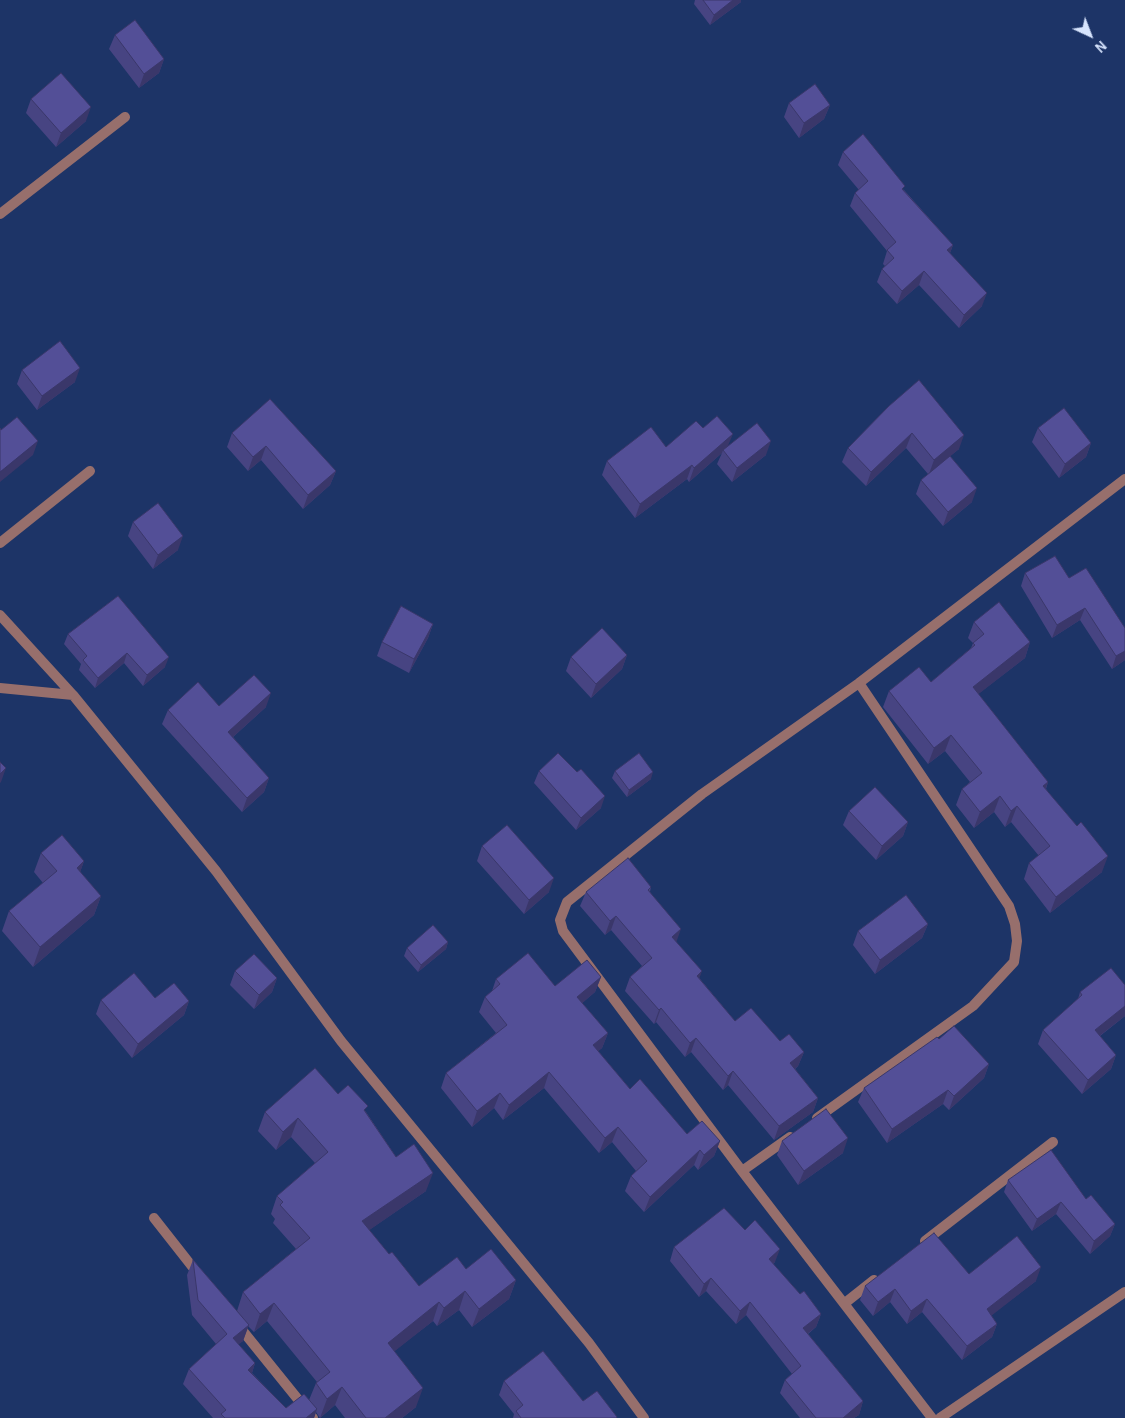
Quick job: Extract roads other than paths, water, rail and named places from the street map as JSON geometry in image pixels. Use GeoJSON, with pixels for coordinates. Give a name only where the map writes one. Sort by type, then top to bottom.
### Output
{"type":"FeatureCollection","features":[{"type":"Feature","properties":{"kind":"street"},"geometry":{"type":"LineString","coordinates":[[0,214],[125,117]]}},
{"type":"Feature","properties":{"kind":"street"},"geometry":{"type":"LineString","coordinates":[[0,543],[90,471]]}},
{"type":"Feature","properties":{"kind":"street"},"geometry":{"type":"LineString","coordinates":[[932,1418],[742,1171],[563,931],[560,920],[561,913],[566,902],[702,794],[859,683],[1125,479]]}},
{"type":"Feature","properties":{"kind":"street"},"geometry":{"type":"LineString","coordinates":[[0,615],[73,695],[216,871],[341,1041],[583,1335],[644,1418]]}},
{"type":"Feature","properties":{"kind":"street"},"geometry":{"type":"LineString","coordinates":[[742,1171],[973,1006],[1014,962],[1017,941],[1015,924],[1009,906],[859,683]]}},
{"type":"Feature","properties":{"kind":"street"},"geometry":{"type":"LineString","coordinates":[[0,688],[73,695]]}},
{"type":"Feature","properties":{"kind":"street"},"geometry":{"type":"LineString","coordinates":[[914,1249],[1052,1142]]}},
{"type":"Feature","properties":{"kind":"street"},"geometry":{"type":"LineString","coordinates":[[154,1218],[202,1280]]}},
{"type":"Feature","properties":{"kind":"street"},"geometry":{"type":"LineString","coordinates":[[845,1303],[884,1273]]}},
{"type":"Feature","properties":{"kind":"street"},"geometry":{"type":"LineString","coordinates":[[940,1418],[1125,1292]]}},
{"type":"Feature","properties":{"kind":"street"},"geometry":{"type":"LineString","coordinates":[[233,1318],[313,1418]]}}]}
